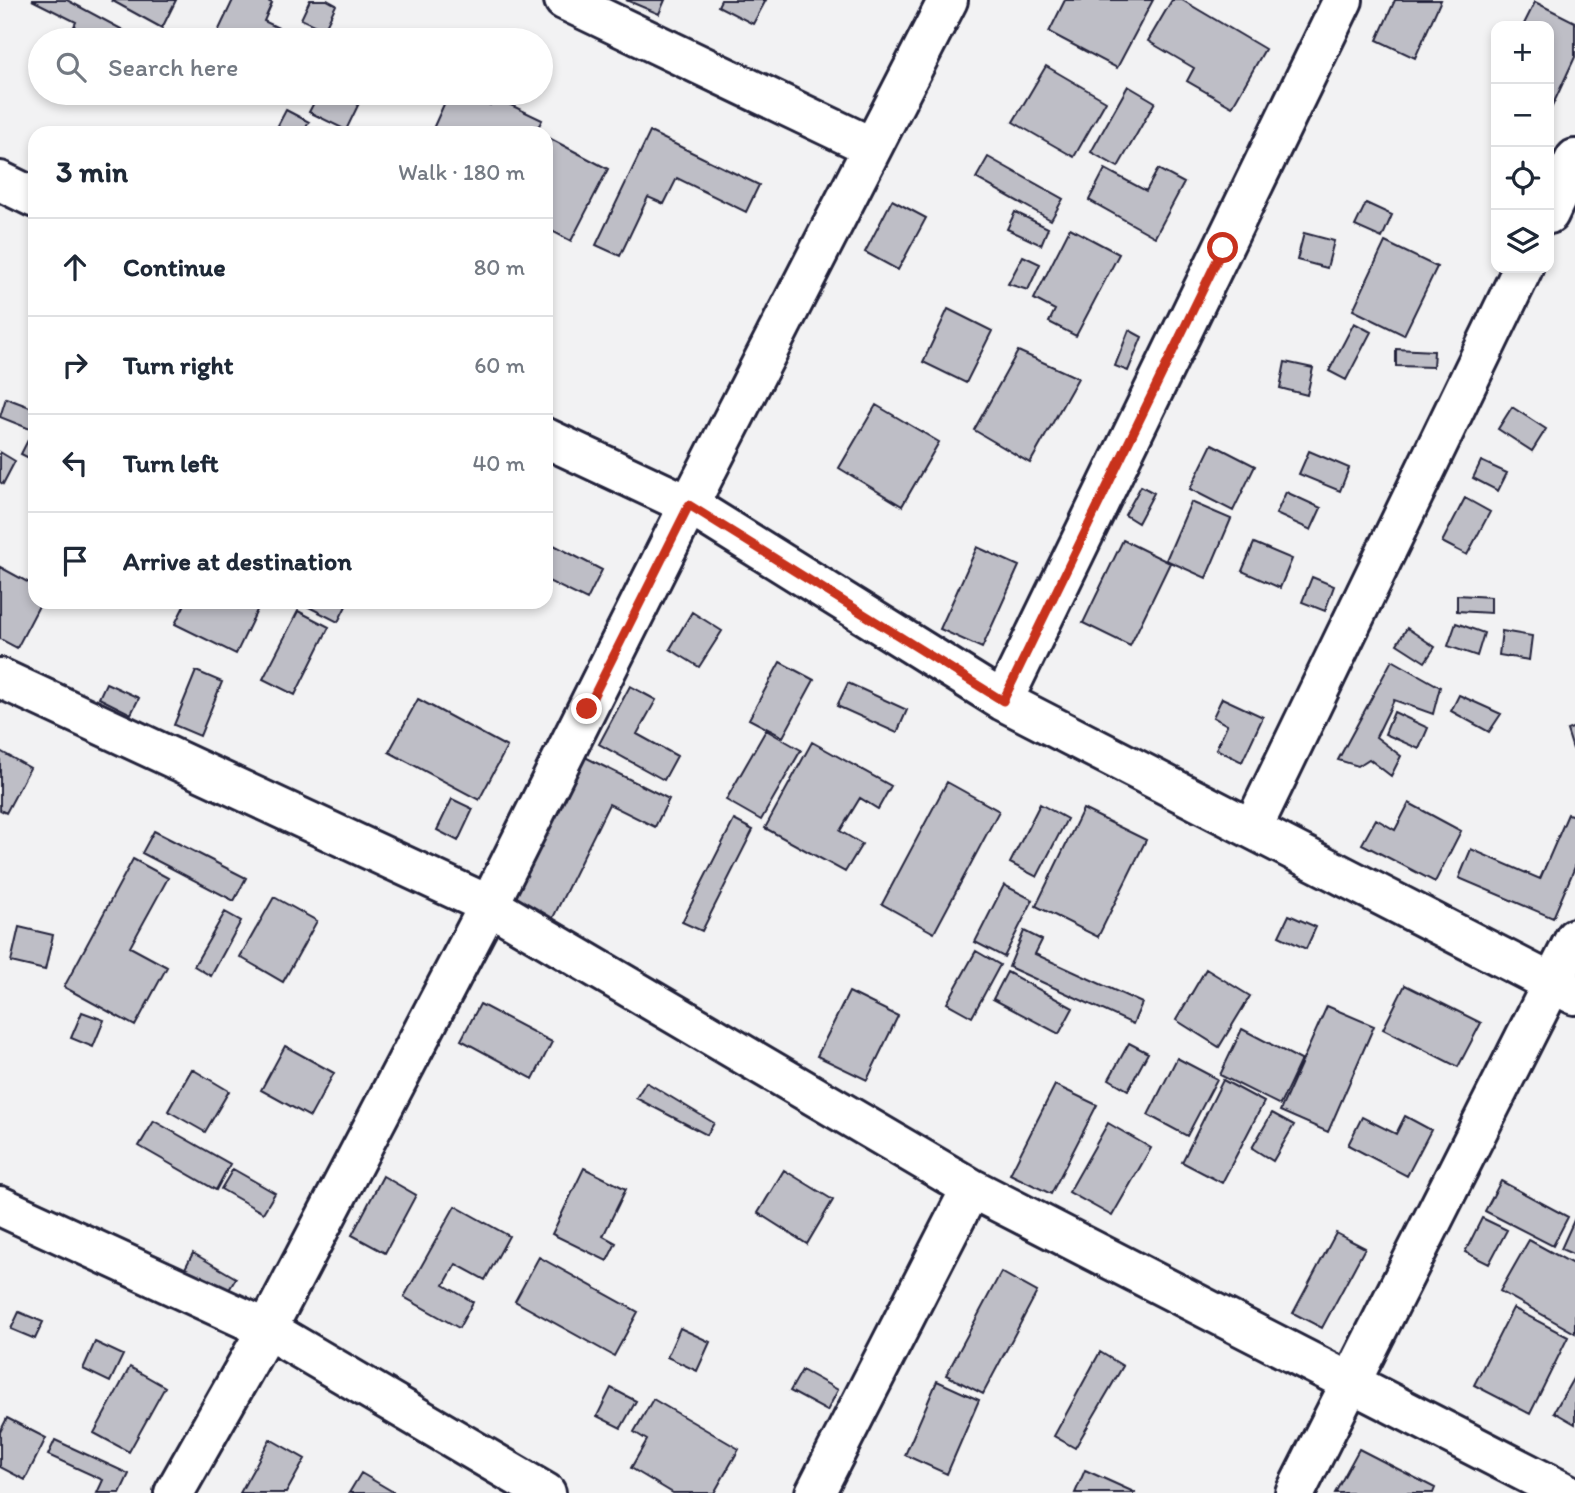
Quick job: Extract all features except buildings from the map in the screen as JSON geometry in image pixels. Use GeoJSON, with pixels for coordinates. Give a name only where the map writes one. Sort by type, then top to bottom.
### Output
{"type":"FeatureCollection","features":[{"type":"Feature","properties":{"kind":"street"},"geometry":{"type":"LineString","coordinates":[[564,0],[872,147]]}},
{"type":"Feature","properties":{"kind":"street"},"geometry":{"type":"LineString","coordinates":[[174,1493],[267,1329],[489,905],[689,505],[948,0]]}},
{"type":"Feature","properties":{"kind":"street"},"geometry":{"type":"LineString","coordinates":[[1003,701],[1343,0]]}},
{"type":"Feature","properties":{"kind":"street"},"geometry":{"type":"LineString","coordinates":[[1551,210],[1575,159]]}},
{"type":"Feature","properties":{"kind":"street"},"geometry":{"type":"LineString","coordinates":[[0,181],[28,195]]}},
{"type":"Feature","properties":{"kind":"street"},"geometry":{"type":"LineString","coordinates":[[1252,830],[1520,273]]}},
{"type":"Feature","properties":{"kind":"street"},"geometry":{"type":"LineString","coordinates":[[553,441],[689,505],[1003,701],[1564,990]]}},
{"type":"Feature","properties":{"kind":"street"},"geometry":{"type":"LineString","coordinates":[[0,678],[489,905],[971,1188],[1566,1493]]}},
{"type":"Feature","properties":{"kind":"street"},"geometry":{"type":"LineString","coordinates":[[1296,1493],[1350,1382],[1564,990],[1575,938]]}},
{"type":"Feature","properties":{"kind":"street"},"geometry":{"type":"LineString","coordinates":[[815,1493],[971,1188]]}},
{"type":"Feature","properties":{"kind":"street"},"geometry":{"type":"LineString","coordinates":[[0,1206],[267,1329],[546,1493]]}},
{"type":"Feature","properties":{"kind":"route"},"geometry":{"type":"LineString","coordinates":[[587,709],[689,505],[1003,701],[1223,248]]}}]}
